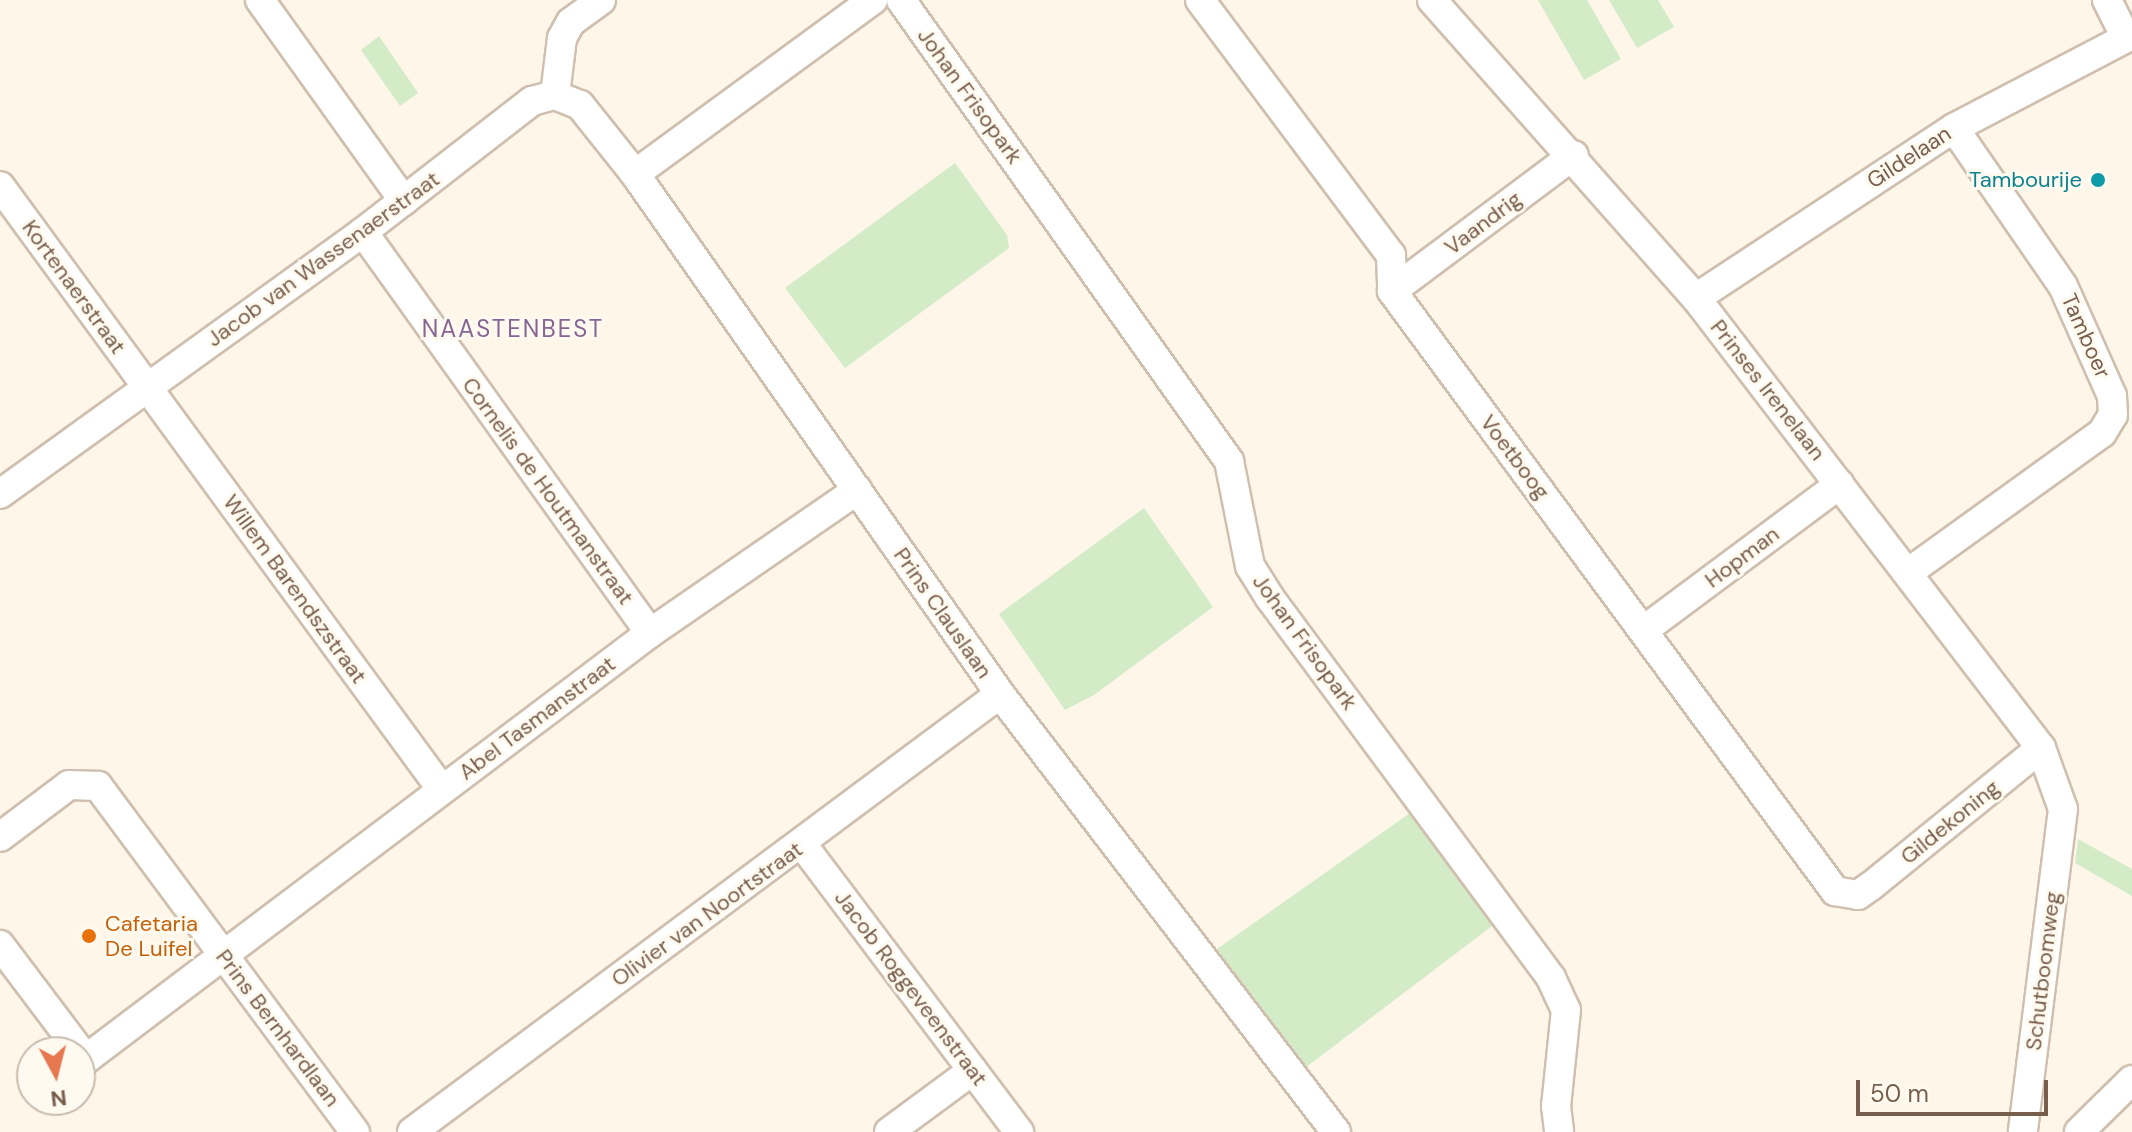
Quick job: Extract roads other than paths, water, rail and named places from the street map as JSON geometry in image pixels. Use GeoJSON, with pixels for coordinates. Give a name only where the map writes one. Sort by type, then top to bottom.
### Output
{"type":"FeatureCollection","features":[{"type":"Feature","properties":{"kind":"street"},"geometry":{"type":"LineString","coordinates":[[260,0],[404,201]]}},
{"type":"Feature","properties":{"kind":"street"},"geometry":{"type":"LineString","coordinates":[[555,95],[562,38],[571,22],[601,0]]}},
{"type":"Feature","properties":{"kind":"street"},"geometry":{"type":"LineString","coordinates":[[635,174],[873,0]]}},
{"type":"Feature","properties":{"kind":"street","name":"Johan Frisopark"},"geometry":{"type":"LineString","coordinates":[[901,0],[1229,461],[1250,566],[1270,598],[1551,978],[1566,1010],[1556,1106],[1559,1132]]}},
{"type":"Feature","properties":{"kind":"street"},"geometry":{"type":"LineString","coordinates":[[1200,0],[1391,255],[1392,291]]}},
{"type":"Feature","properties":{"kind":"street","name":"Prinses Irenelaan"},"geometry":{"type":"LineString","coordinates":[[1432,0],[1574,155],[1696,298],[2041,748],[2063,809]]}},
{"type":"Feature","properties":{"kind":"street"},"geometry":{"type":"LineString","coordinates":[[2107,0],[2129,36]]}},
{"type":"Feature","properties":{"kind":"street","name":"Gildelaan"},"geometry":{"type":"LineString","coordinates":[[1696,298],[1954,128],[2129,36]]}},
{"type":"Feature","properties":{"kind":"street","name":"Jacob van Wassenaerstraat"},"geometry":{"type":"LineString","coordinates":[[0,494],[363,232],[532,101],[555,95]]}},
{"type":"Feature","properties":{"kind":"street","name":"Prins Clauslaan"},"geometry":{"type":"LineString","coordinates":[[555,95],[580,105],[635,174],[1000,694],[1336,1132]]}},
{"type":"Feature","properties":{"kind":"street","name":"Tamboer"},"geometry":{"type":"LineString","coordinates":[[1909,572],[2102,433],[2113,415],[2112,396],[2063,286],[1954,128]]}},
{"type":"Feature","properties":{"kind":"street","name":"Vaandrig"},"geometry":{"type":"LineString","coordinates":[[1392,291],[1574,155]]}},
{"type":"Feature","properties":{"kind":"street","name":"Kortenaerstraat"},"geometry":{"type":"LineString","coordinates":[[0,186],[148,387]]}},
{"type":"Feature","properties":{"kind":"street","name":"Cornelis de Houtmanstraat"},"geometry":{"type":"LineString","coordinates":[[363,232],[650,633]]}},
{"type":"Feature","properties":{"kind":"street","name":"Voetboog"},"geometry":{"type":"LineString","coordinates":[[1392,291],[1835,891],[1858,895]]}},
{"type":"Feature","properties":{"kind":"street","name":"Willem Barendszstraat"},"geometry":{"type":"LineString","coordinates":[[148,387],[442,790]]}},
{"type":"Feature","properties":{"kind":"street","name":"Hopman"},"geometry":{"type":"LineString","coordinates":[[1644,630],[1840,484]]}},
{"type":"Feature","properties":{"kind":"street","name":"Abel Tasmanstraat"},"geometry":{"type":"LineString","coordinates":[[0,945],[86,1059],[650,633],[857,490]]}},
{"type":"Feature","properties":{"kind":"street","name":"Olivier van Noortstraat"},"geometry":{"type":"LineString","coordinates":[[412,1132],[1000,694]]}},
{"type":"Feature","properties":{"kind":"street","name":"Gildekoning"},"geometry":{"type":"LineString","coordinates":[[1858,895],[2041,748]]}},
{"type":"Feature","properties":{"kind":"street","name":"Prins Bernhardlaan"},"geometry":{"type":"LineString","coordinates":[[0,837],[69,785],[98,786],[355,1132]]}},
{"type":"Feature","properties":{"kind":"street","name":"Schutboomweg"},"geometry":{"type":"LineString","coordinates":[[2023,1132],[2063,809]]}},
{"type":"Feature","properties":{"kind":"street","name":"Jacob Roggeveenstraat"},"geometry":{"type":"LineString","coordinates":[[802,844],[1019,1132]]}},
{"type":"Feature","properties":{"kind":"street"},"geometry":{"type":"LineString","coordinates":[[889,1132],[973,1070]]}},
{"type":"Feature","properties":{"kind":"street"},"geometry":{"type":"LineString","coordinates":[[2079,1132],[2129,1089]]}},
{"type":"Feature","properties":{"kind":"place","name":"Tambourije"},"geometry":{"type":"Point","coordinates":[2098,180]}},
{"type":"Feature","properties":{"kind":"place","name":"Cafetaria De Luifel"},"geometry":{"type":"Point","coordinates":[89,936]}},
{"type":"Feature","properties":{"kind":"district","name":"NAASTENBEST"},"geometry":{"type":"Point","coordinates":[513,329]}}]}
